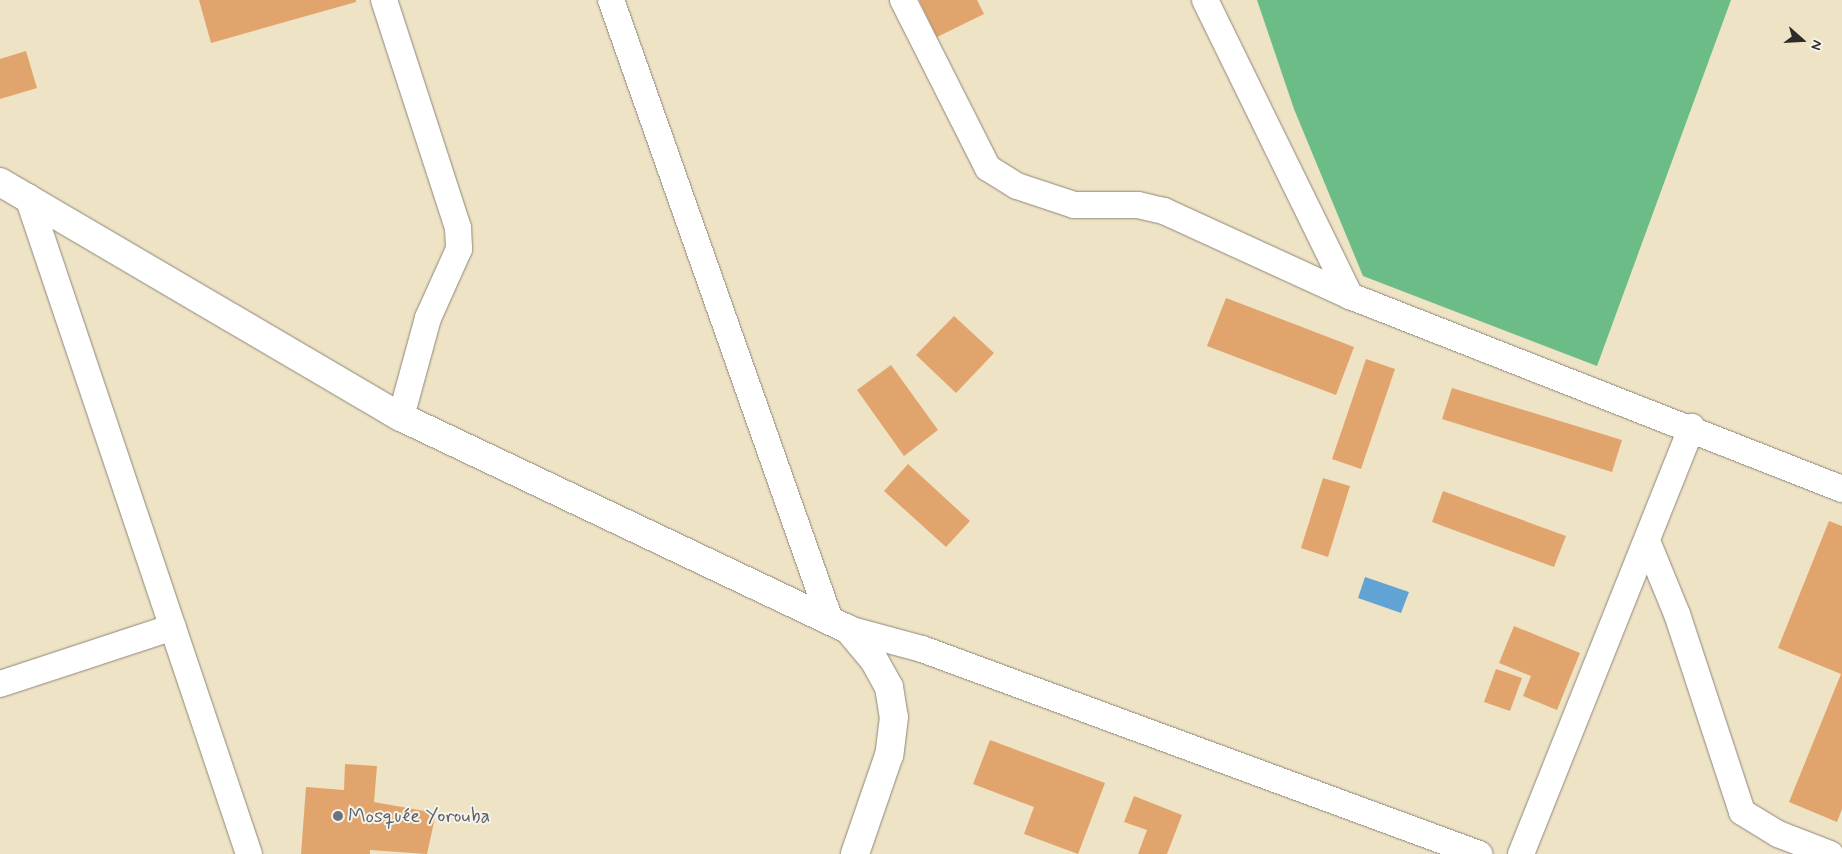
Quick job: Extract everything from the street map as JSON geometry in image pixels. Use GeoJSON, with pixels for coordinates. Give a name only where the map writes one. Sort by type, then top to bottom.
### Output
{"type":"FeatureCollection","features":[{"type":"Feature","properties":{"kind":"main road"},"geometry":{"type":"LineString","coordinates":[[0,182],[401,417],[839,624],[874,660],[889,687],[894,718],[889,755],[855,854]]}},
{"type":"Feature","properties":{"kind":"street"},"geometry":{"type":"LineString","coordinates":[[384,0],[458,228],[459,249],[428,318],[401,417]]}},
{"type":"Feature","properties":{"kind":"street"},"geometry":{"type":"LineString","coordinates":[[612,0],[839,624],[922,649],[1479,854]]}},
{"type":"Feature","properties":{"kind":"street"},"geometry":{"type":"LineString","coordinates":[[903,0],[988,168],[1039,196],[1074,205],[1138,205],[1164,210],[1350,296],[1692,426],[1842,488]]}},
{"type":"Feature","properties":{"kind":"street"},"geometry":{"type":"LineString","coordinates":[[1204,0],[1350,296]]}},
{"type":"Feature","properties":{"kind":"street"},"geometry":{"type":"LineString","coordinates":[[28,198],[249,854]]}},
{"type":"Feature","properties":{"kind":"street"},"geometry":{"type":"LineString","coordinates":[[1521,854],[1692,426]]}},
{"type":"Feature","properties":{"kind":"street"},"geometry":{"type":"LineString","coordinates":[[1646,541],[1677,614],[1742,812],[1762,826],[1830,854]]}},
{"type":"Feature","properties":{"kind":"street"},"geometry":{"type":"LineString","coordinates":[[0,684],[172,627]]}},
{"type":"Feature","properties":{"kind":"green space"},"geometry":{"type":"Polygon","coordinates":[[[1257,0],[1731,0],[1597,366],[1363,276],[1294,109],[1257,0]]]}},
{"type":"Feature","properties":{"kind":"water"},"geometry":{"type":"Polygon","coordinates":[[[1365,577],[1409,592],[1401,613],[1358,598],[1365,577]]]}},
{"type":"Feature","properties":{"kind":"building"},"geometry":{"type":"Polygon","coordinates":[[[199,0],[356,0],[356,2],[211,43],[199,0]]]}},
{"type":"Feature","properties":{"kind":"building"},"geometry":{"type":"Polygon","coordinates":[[[919,0],[977,0],[984,14],[937,37],[919,0]]]}},
{"type":"Feature","properties":{"kind":"building"},"geometry":{"type":"Polygon","coordinates":[[[26,51],[37,88],[0,99],[0,59],[26,51]]]}},
{"type":"Feature","properties":{"kind":"building"},"geometry":{"type":"Polygon","coordinates":[[[1226,298],[1354,347],[1336,395],[1207,346],[1226,298]]]}},
{"type":"Feature","properties":{"kind":"building"},"geometry":{"type":"Polygon","coordinates":[[[954,316],[994,353],[956,393],[916,355],[954,316]]]}},
{"type":"Feature","properties":{"kind":"building"},"geometry":{"type":"Polygon","coordinates":[[[1366,359],[1395,369],[1361,469],[1332,459],[1366,359]]]}},
{"type":"Feature","properties":{"kind":"building"},"geometry":{"type":"Polygon","coordinates":[[[891,365],[938,430],[904,456],[857,390],[891,365]]]}},
{"type":"Feature","properties":{"kind":"building"},"geometry":{"type":"Polygon","coordinates":[[[1452,388],[1622,440],[1612,472],[1442,419],[1452,388]]]}},
{"type":"Feature","properties":{"kind":"building"},"geometry":{"type":"Polygon","coordinates":[[[908,464],[970,521],[946,547],[884,491],[908,464]]]}},
{"type":"Feature","properties":{"kind":"building"},"geometry":{"type":"Polygon","coordinates":[[[1323,478],[1350,486],[1328,557],[1301,548],[1323,478]]]}},
{"type":"Feature","properties":{"kind":"building"},"geometry":{"type":"Polygon","coordinates":[[[1443,491],[1566,536],[1554,567],[1432,522],[1443,491]]]}},
{"type":"Feature","properties":{"kind":"building"},"geometry":{"type":"Polygon","coordinates":[[[1829,521],[1842,526],[1842,809],[1837,822],[1789,802],[1841,674],[1778,648],[1829,521]]]}},
{"type":"Feature","properties":{"kind":"building"},"geometry":{"type":"Polygon","coordinates":[[[1514,626],[1580,653],[1557,710],[1523,696],[1531,676],[1499,663],[1514,626]]]}},
{"type":"Feature","properties":{"kind":"building"},"geometry":{"type":"Polygon","coordinates":[[[1496,669],[1522,678],[1510,711],[1484,702],[1496,669]]]}},
{"type":"Feature","properties":{"kind":"building"},"geometry":{"type":"Polygon","coordinates":[[[990,740],[1105,783],[1078,854],[1024,834],[1034,807],[973,784],[990,740]]]}},
{"type":"Feature","properties":{"kind":"building"},"geometry":{"type":"Polygon","coordinates":[[[345,764],[377,766],[374,802],[436,813],[427,854],[370,850],[370,854],[301,854],[306,787],[344,790],[345,764]]]}},
{"type":"Feature","properties":{"kind":"building"},"geometry":{"type":"Polygon","coordinates":[[[1134,796],[1182,815],[1167,854],[1138,854],[1147,830],[1124,822],[1134,796]]]}},
{"type":"Feature","properties":{"kind":"place","name":"Mosquée Yorouba"},"geometry":{"type":"Point","coordinates":[338,816]}}]}
